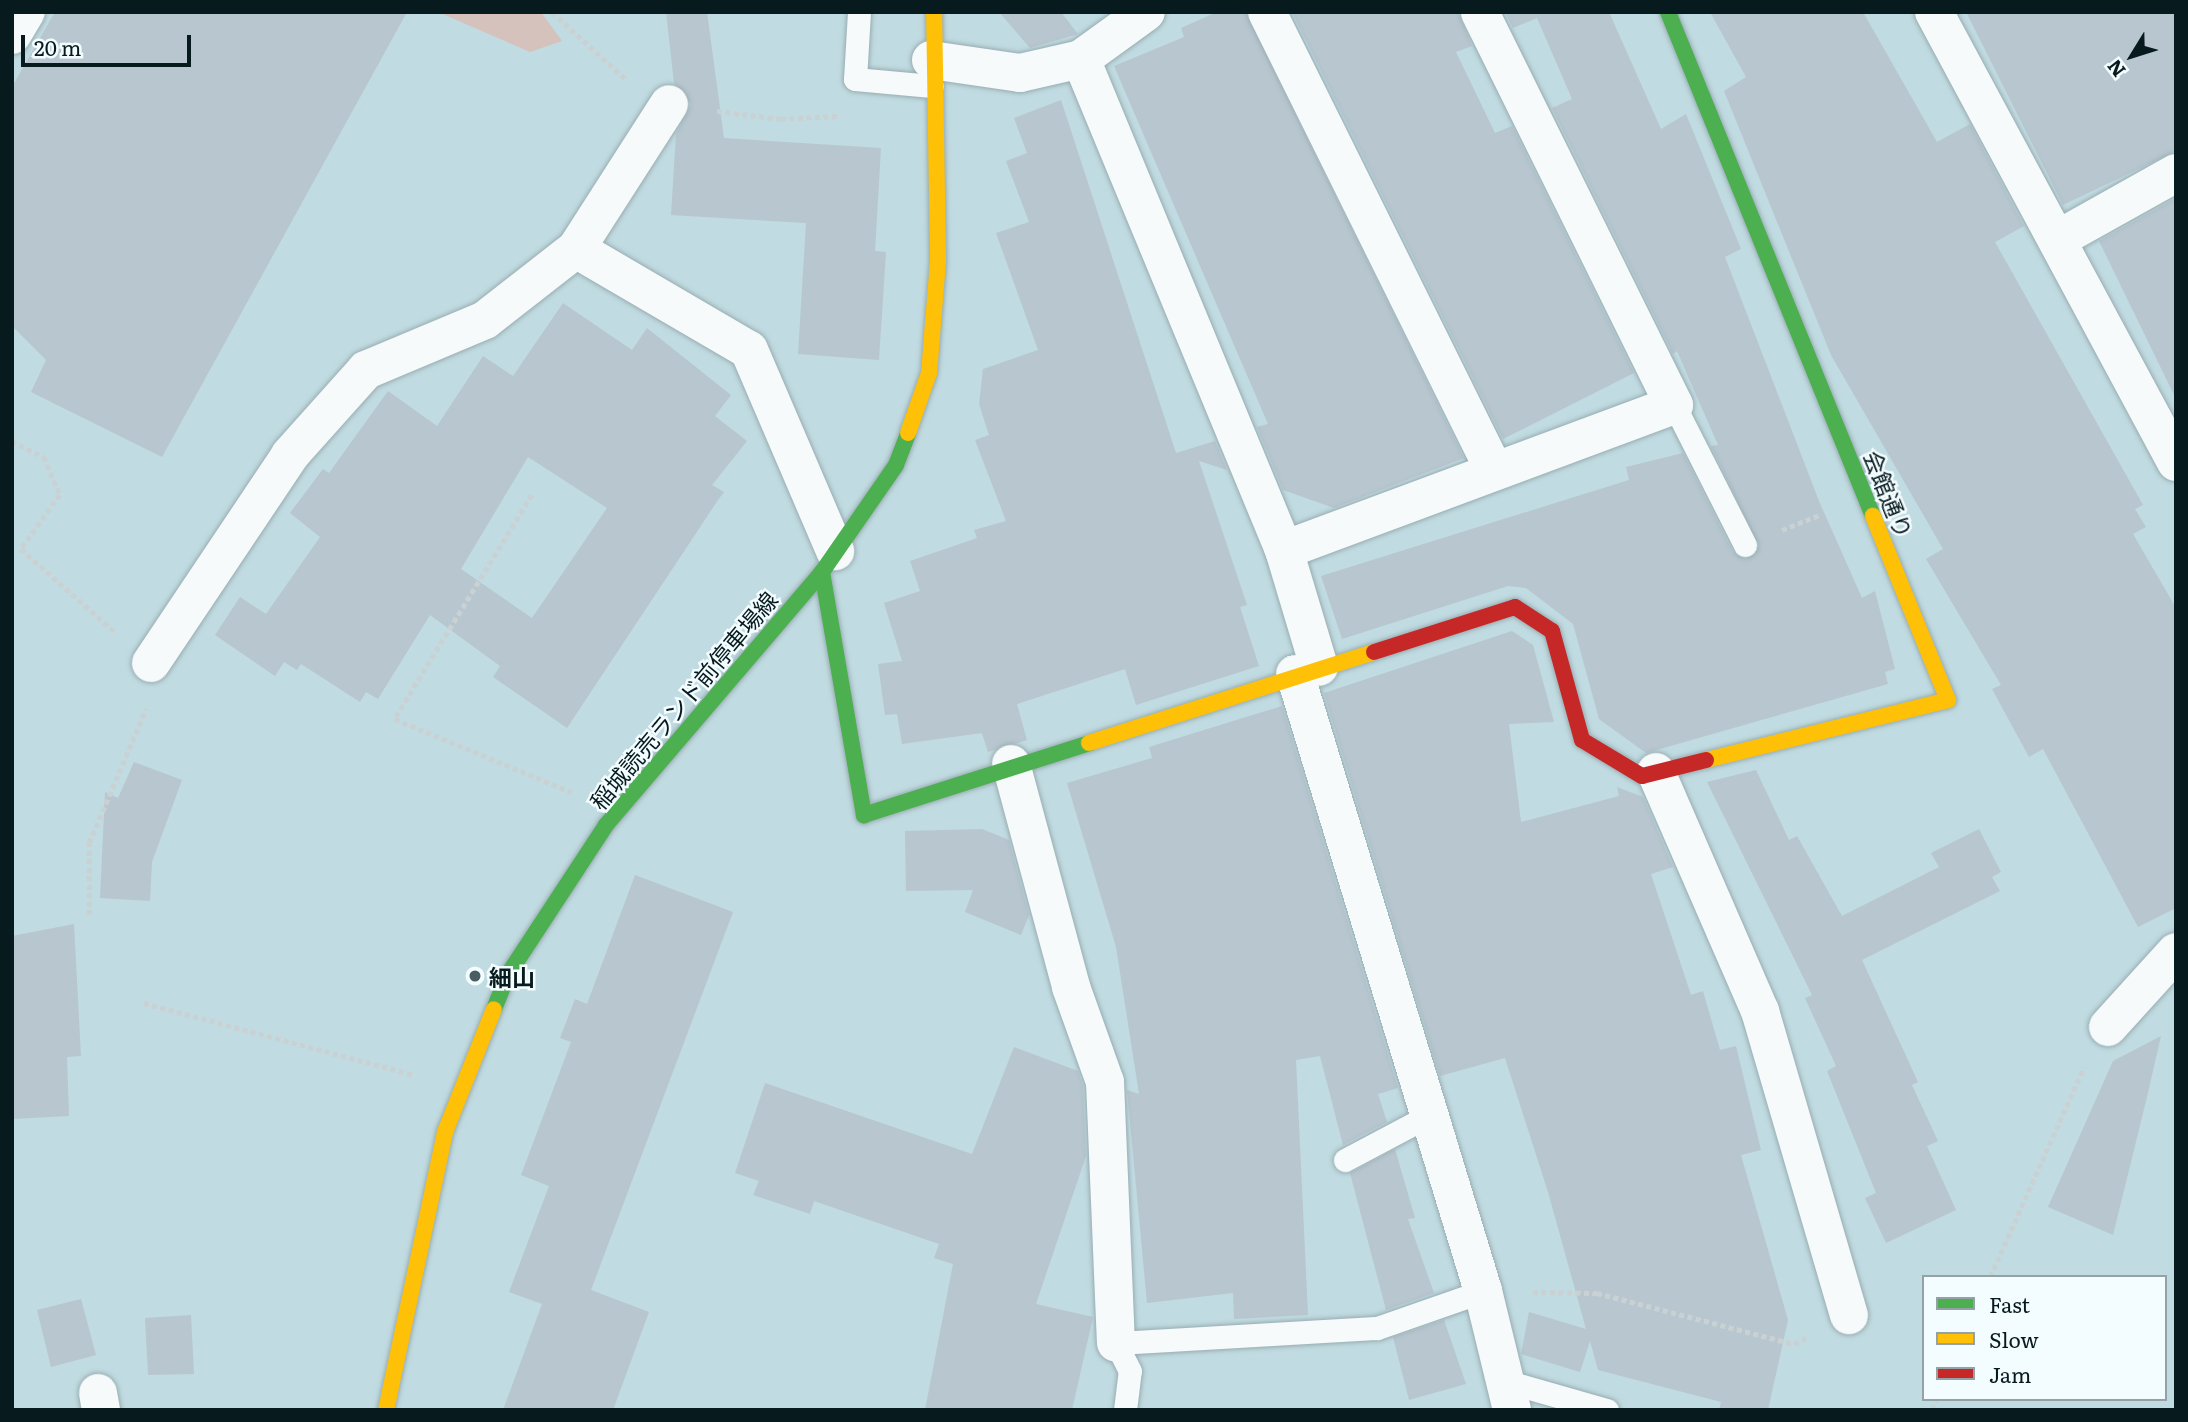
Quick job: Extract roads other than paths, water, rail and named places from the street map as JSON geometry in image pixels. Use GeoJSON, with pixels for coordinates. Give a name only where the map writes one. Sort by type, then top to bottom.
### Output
{"type":"FeatureCollection","features":[{"type":"Feature","properties":{"kind":"street"},"geometry":{"type":"LineString","coordinates":[[12,35],[26,12]]}},
{"type":"Feature","properties":{"kind":"street","name":"稲城読売ランド前停車場線"},"geometry":{"type":"LineString","coordinates":[[386,1410],[445,1132],[507,976],[617,811],[829,562],[896,465],[929,373],[938,260],[931,73],[934,12]]}},
{"type":"Feature","properties":{"kind":"street"},"geometry":{"type":"LineString","coordinates":[[931,73],[1020,73],[1081,59],[1146,12]]}},
{"type":"Feature","properties":{"kind":"street"},"geometry":{"type":"LineString","coordinates":[[1267,12],[1494,470]]}},
{"type":"Feature","properties":{"kind":"street"},"geometry":{"type":"LineString","coordinates":[[1284,550],[1674,405],[1480,12]]}},
{"type":"Feature","properties":{"kind":"street","name":"会館通り"},"geometry":{"type":"LineString","coordinates":[[1649,774],[1948,700],[1668,12]]}},
{"type":"Feature","properties":{"kind":"street"},"geometry":{"type":"LineString","coordinates":[[1934,12],[2176,462]]}},
{"type":"Feature","properties":{"kind":"street"},"geometry":{"type":"LineString","coordinates":[[1081,59],[1284,550],[1307,670],[1430,1115],[1483,1291],[1508,1395]]}},
{"type":"Feature","properties":{"kind":"street"},"geometry":{"type":"LineString","coordinates":[[150,663],[290,455],[366,370],[485,320],[576,249],[663,117]]}},
{"type":"Feature","properties":{"kind":"street"},"geometry":{"type":"LineString","coordinates":[[2058,239],[2176,173]]}},
{"type":"Feature","properties":{"kind":"street"},"geometry":{"type":"LineString","coordinates":[[576,249],[749,350],[829,562],[864,815],[1011,764],[1515,607],[1552,631],[1582,740],[1649,774],[1760,1010],[1849,1315]]}},
{"type":"Feature","properties":{"kind":"street"},"geometry":{"type":"LineString","coordinates":[[1011,764],[1071,987],[1105,1082],[1116,1343]]}},
{"type":"Feature","properties":{"kind":"street"},"geometry":{"type":"LineString","coordinates":[[2108,1027],[2176,952]]}},
{"type":"Feature","properties":{"kind":"lane"},"geometry":{"type":"LineString","coordinates":[[859,12],[855,79],[931,73]]}},
{"type":"Feature","properties":{"kind":"lane"},"geometry":{"type":"LineString","coordinates":[[1674,405],[1745,545]]}},
{"type":"Feature","properties":{"kind":"lane"},"geometry":{"type":"LineString","coordinates":[[1345,1160],[1430,1115]]}},
{"type":"Feature","properties":{"kind":"lane"},"geometry":{"type":"LineString","coordinates":[[1125,1410],[1130,1371],[1116,1343],[1377,1328],[1483,1291]]}},
{"type":"Feature","properties":{"kind":"lane"},"geometry":{"type":"LineString","coordinates":[[1508,1395],[1607,1410]]}},
{"type":"Feature","properties":{"kind":"place","name":"細山"},"geometry":{"type":"Point","coordinates":[475,976]}}]}
